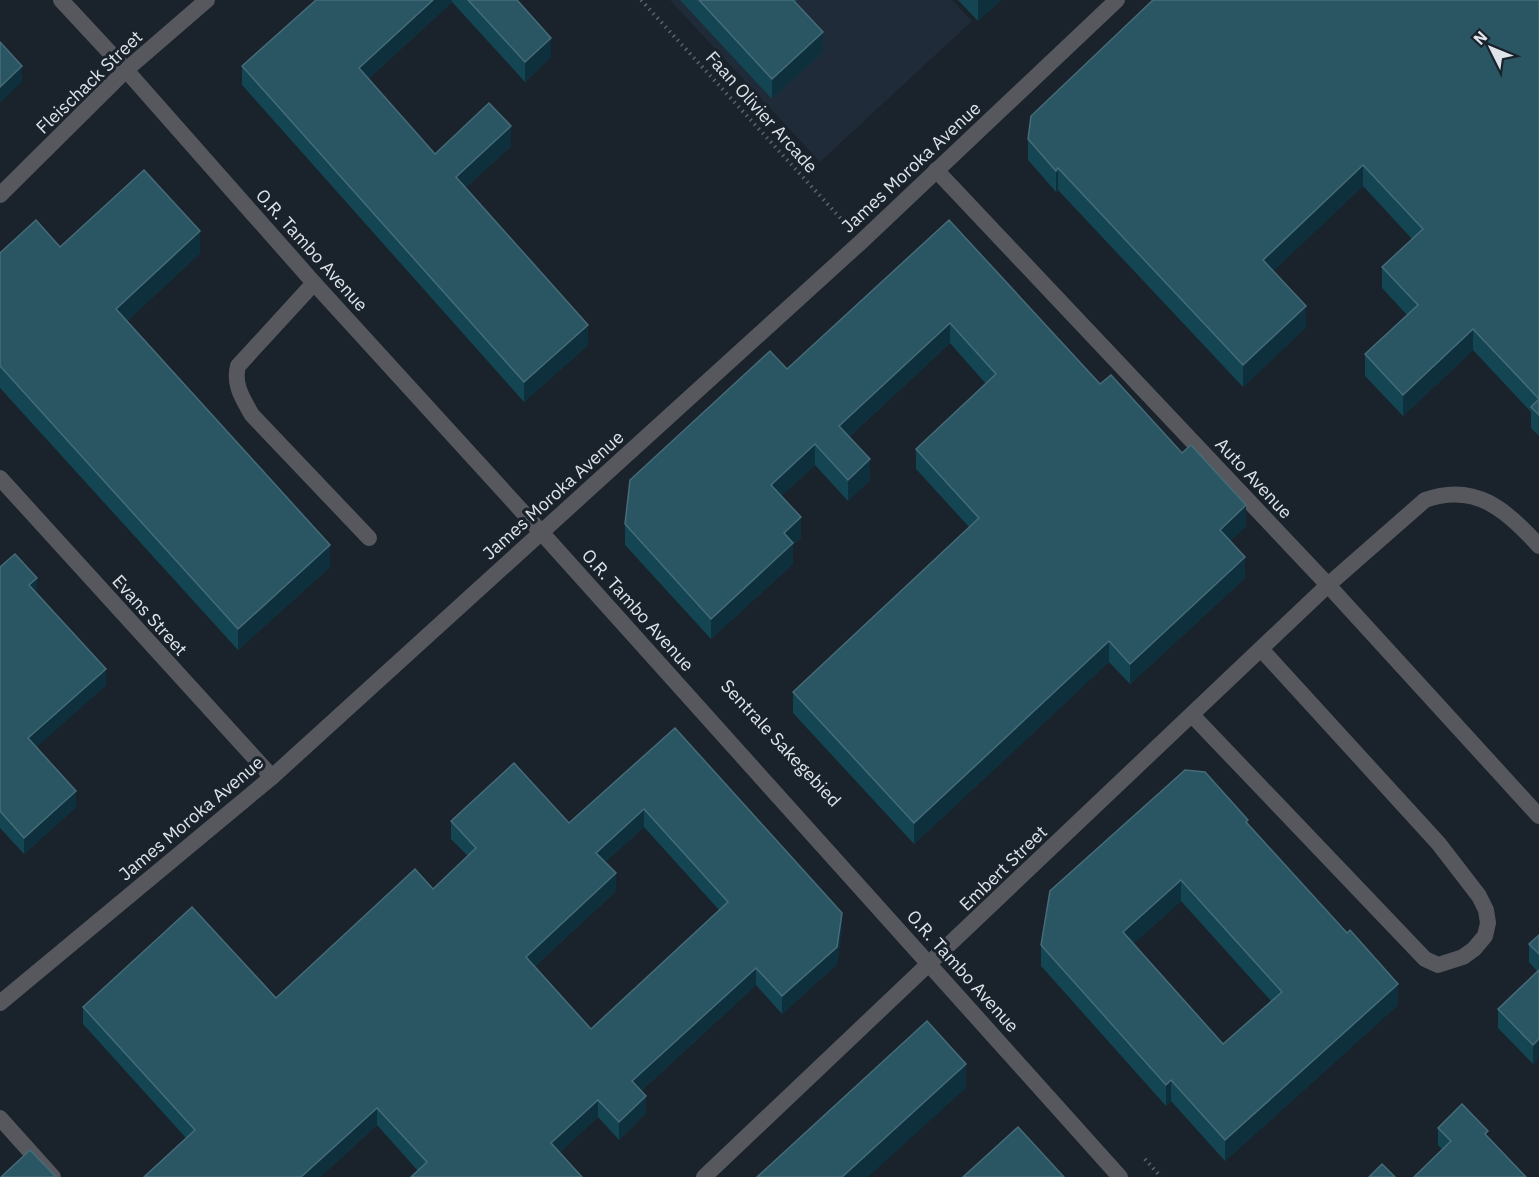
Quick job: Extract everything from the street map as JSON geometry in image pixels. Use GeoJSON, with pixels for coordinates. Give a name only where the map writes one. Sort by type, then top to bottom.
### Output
{"type":"FeatureCollection","features":[{"type":"Feature","properties":{"kind":"street","name":"O.R. Tambo Avenue"},"geometry":{"type":"LineString","coordinates":[[61,0],[1120,1177]]}},
{"type":"Feature","properties":{"kind":"street","name":"Fleischack Street"},"geometry":{"type":"LineString","coordinates":[[0,195],[126,70],[207,0]]}},
{"type":"Feature","properties":{"kind":"street","name":"James Moroka Avenue"},"geometry":{"type":"LineString","coordinates":[[0,1003],[272,777],[862,241],[1117,0]]}},
{"type":"Feature","properties":{"kind":"street","name":"Auto Avenue"},"geometry":{"type":"LineString","coordinates":[[936,170],[1328,585],[1539,816]]}},
{"type":"Feature","properties":{"kind":"street"},"geometry":{"type":"LineString","coordinates":[[314,283],[238,366],[236,376],[239,391],[252,415],[369,538]]}},
{"type":"Feature","properties":{"kind":"street","name":"Evans Street"},"geometry":{"type":"LineString","coordinates":[[0,478],[272,777]]}},
{"type":"Feature","properties":{"kind":"street","name":"Embert Street"},"geometry":{"type":"LineString","coordinates":[[704,1177],[1328,585],[1425,500],[1440,494],[1474,495],[1493,504],[1539,546]]}},
{"type":"Feature","properties":{"kind":"street"},"geometry":{"type":"LineString","coordinates":[[1192,715],[1425,959],[1438,965],[1463,957],[1474,949],[1485,936],[1488,923],[1486,910],[1479,896],[1439,844],[1261,649]]}},
{"type":"Feature","properties":{"kind":"street"},"geometry":{"type":"LineString","coordinates":[[0,1118],[53,1177]]}},
{"type":"Feature","properties":{"kind":"path","name":"Faan Olivier Arcade"},"geometry":{"type":"LineString","coordinates":[[641,0],[862,241]]}},
{"type":"Feature","properties":{"kind":"path"},"geometry":{"type":"LineString","coordinates":[[1137,1151],[1161,1177]]}},
{"type":"Feature","properties":{"kind":"shaded area"},"geometry":{"type":"Polygon","coordinates":[[[670,0],[952,0],[972,21],[820,162],[670,0]]]}},
{"type":"Feature","properties":{"kind":"building"},"geometry":{"type":"Polygon","coordinates":[[[316,0],[433,0],[359,68],[435,154],[489,103],[511,126],[456,177],[588,325],[524,382],[242,66],[316,0]]]}},
{"type":"Feature","properties":{"kind":"building"},"geometry":{"type":"Polygon","coordinates":[[[468,0],[517,0],[551,38],[525,62],[468,0]]]}},
{"type":"Feature","properties":{"kind":"building"},"geometry":{"type":"Polygon","coordinates":[[[699,0],[793,0],[823,32],[772,79],[699,0]]]}},
{"type":"Feature","properties":{"kind":"building"},"geometry":{"type":"Polygon","coordinates":[[[1153,0],[1539,0],[1539,399],[1473,329],[1403,395],[1365,354],[1418,305],[1382,267],[1423,229],[1363,165],[1263,260],[1306,306],[1243,365],[1028,139],[1031,116],[1153,0]]]}},
{"type":"Feature","properties":{"kind":"building"},"geometry":{"type":"Polygon","coordinates":[[[0,42],[22,66],[0,87],[0,42]]]}},
{"type":"Feature","properties":{"kind":"building"},"geometry":{"type":"Polygon","coordinates":[[[144,170],[200,231],[116,309],[330,545],[238,629],[0,366],[0,253],[36,220],[60,247],[144,170]]]}},
{"type":"Feature","properties":{"kind":"building"},"geometry":{"type":"Polygon","coordinates":[[[949,220],[1100,384],[1111,375],[1182,453],[1191,445],[1246,505],[1220,530],[1245,557],[1130,664],[1109,641],[914,823],[793,692],[979,518],[916,449],[996,374],[950,323],[839,426],[870,459],[848,480],[815,444],[771,485],[801,517],[784,533],[793,543],[711,619],[625,524],[630,480],[770,351],[787,369],[949,220]]]}},
{"type":"Feature","properties":{"kind":"building"},"geometry":{"type":"Polygon","coordinates":[[[1539,399],[1539,415],[1531,407],[1539,399]]]}},
{"type":"Feature","properties":{"kind":"building"},"geometry":{"type":"Polygon","coordinates":[[[15,554],[37,578],[29,585],[106,669],[28,738],[76,791],[24,838],[0,811],[0,567],[15,554]]]}},
{"type":"Feature","properties":{"kind":"building"},"geometry":{"type":"Polygon","coordinates":[[[675,728],[842,913],[837,947],[782,996],[756,968],[632,1081],[646,1096],[619,1122],[598,1100],[551,1143],[582,1177],[411,1177],[427,1162],[377,1108],[301,1177],[144,1177],[195,1130],[83,1007],[192,907],[276,998],[415,869],[433,889],[476,848],[451,821],[514,763],[569,823],[675,728]],[[644,809],[596,853],[616,873],[526,957],[591,1029],[728,902],[644,809]]]}},
{"type":"Feature","properties":{"kind":"building"},"geometry":{"type":"Polygon","coordinates":[[[1185,770],[1205,772],[1248,820],[1246,822],[1347,933],[1350,930],[1398,984],[1225,1140],[1171,1080],[1166,1085],[1041,945],[1050,891],[1185,770]],[[1181,880],[1123,932],[1223,1044],[1282,992],[1181,880]]]}},
{"type":"Feature","properties":{"kind":"building"},"geometry":{"type":"Polygon","coordinates":[[[1539,935],[1539,954],[1529,944],[1539,935]]]}},
{"type":"Feature","properties":{"kind":"building"},"geometry":{"type":"Polygon","coordinates":[[[1539,970],[1539,1039],[1533,1045],[1498,1009],[1539,970]]]}},
{"type":"Feature","properties":{"kind":"building"},"geometry":{"type":"Polygon","coordinates":[[[927,1021],[966,1064],[842,1177],[757,1177],[927,1021]]]}},
{"type":"Feature","properties":{"kind":"building"},"geometry":{"type":"Polygon","coordinates":[[[1462,1104],[1488,1131],[1485,1134],[1526,1177],[1414,1177],[1451,1141],[1438,1128],[1462,1104]]]}},
{"type":"Feature","properties":{"kind":"building"},"geometry":{"type":"Polygon","coordinates":[[[1018,1127],[1064,1177],[963,1177],[1018,1127]]]}},
{"type":"Feature","properties":{"kind":"building"},"geometry":{"type":"Polygon","coordinates":[[[30,1150],[56,1177],[1,1177],[30,1150]]]}},
{"type":"Feature","properties":{"kind":"building"},"geometry":{"type":"Polygon","coordinates":[[[1382,1164],[1395,1177],[1369,1177],[1382,1164]]]}}]}
